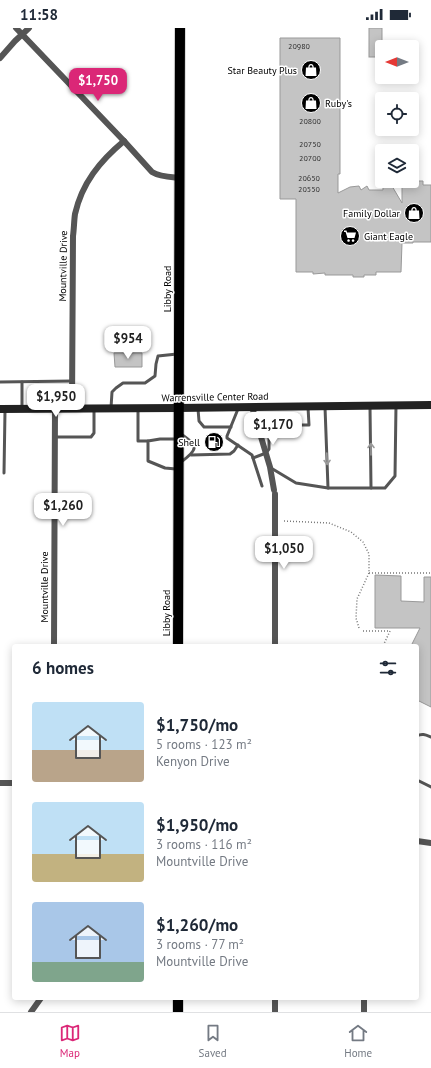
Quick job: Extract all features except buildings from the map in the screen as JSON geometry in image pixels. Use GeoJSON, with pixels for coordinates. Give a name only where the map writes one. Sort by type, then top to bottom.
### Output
{"type":"FeatureCollection","features":[{"type":"Feature","properties":{"kind":"main road","name":"Libby Road"},"geometry":{"type":"LineString","coordinates":[[178,644],[180,28]]}},
{"type":"Feature","properties":{"kind":"main road","name":"Warrensville Center Road"},"geometry":{"type":"LineString","coordinates":[[2,409],[431,405]]}},
{"type":"Feature","properties":{"kind":"main road"},"geometry":{"type":"LineString","coordinates":[[178,1000],[178,1012]]}},
{"type":"Feature","properties":{"kind":"street"},"geometry":{"type":"LineString","coordinates":[[16,28],[152,172],[164,177],[180,178]]}},
{"type":"Feature","properties":{"kind":"street"},"geometry":{"type":"LineString","coordinates":[[0,58],[29,28]]}},
{"type":"Feature","properties":{"kind":"street","name":"Mountville Drive"},"geometry":{"type":"LineString","coordinates":[[72,408],[73,236],[75,214],[84,189],[95,170],[108,155],[124,141]]}},
{"type":"Feature","properties":{"kind":"street"},"geometry":{"type":"LineString","coordinates":[[252,407],[270,467],[275,492],[275,644]]}},
{"type":"Feature","properties":{"kind":"street","name":"Mountville Drive"},"geometry":{"type":"LineString","coordinates":[[54,644],[55,408]]}},
{"type":"Feature","properties":{"kind":"street"},"geometry":{"type":"LineString","coordinates":[[0,783],[12,783]]}},
{"type":"Feature","properties":{"kind":"street"},"geometry":{"type":"LineString","coordinates":[[419,841],[431,843]]}},
{"type":"Feature","properties":{"kind":"street"},"geometry":{"type":"LineString","coordinates":[[31,1012],[40,1000]]}},
{"type":"Feature","properties":{"kind":"street"},"geometry":{"type":"LineString","coordinates":[[275,1000],[275,1012]]}},
{"type":"Feature","properties":{"kind":"street"},"geometry":{"type":"LineString","coordinates":[[364,1000],[364,1012]]}},
{"type":"Feature","properties":{"kind":"lane"},"geometry":{"type":"LineString","coordinates":[[111,408],[112,392],[116,388],[123,383],[145,383],[155,376],[158,356],[179,354]]}},
{"type":"Feature","properties":{"kind":"lane"},"geometry":{"type":"LineString","coordinates":[[0,382],[72,381]]}},
{"type":"Feature","properties":{"kind":"lane"},"geometry":{"type":"LineString","coordinates":[[22,382],[22,409]]}},
{"type":"Feature","properties":{"kind":"lane"},"geometry":{"type":"LineString","coordinates":[[370,405],[371,488]]}},
{"type":"Feature","properties":{"kind":"lane"},"geometry":{"type":"LineString","coordinates":[[270,467],[296,484],[328,488],[385,488],[395,476],[396,405]]}},
{"type":"Feature","properties":{"kind":"lane"},"geometry":{"type":"LineString","coordinates":[[253,458],[266,453],[269,449],[269,425],[308,425],[308,406]]}},
{"type":"Feature","properties":{"kind":"lane"},"geometry":{"type":"LineString","coordinates":[[325,406],[328,488]]}},
{"type":"Feature","properties":{"kind":"lane"},"geometry":{"type":"LineString","coordinates":[[239,407],[227,438],[250,453],[262,486]]}},
{"type":"Feature","properties":{"kind":"lane"},"geometry":{"type":"LineString","coordinates":[[55,438],[91,437],[94,433],[94,408]]}},
{"type":"Feature","properties":{"kind":"lane"},"geometry":{"type":"LineString","coordinates":[[138,408],[138,441],[148,441],[178,436],[191,441],[194,451],[178,467],[166,468],[148,461],[148,441]]}},
{"type":"Feature","properties":{"kind":"lane"},"geometry":{"type":"LineString","coordinates":[[198,408],[199,421],[204,427],[231,427]]}},
{"type":"Feature","properties":{"kind":"lane"},"geometry":{"type":"LineString","coordinates":[[2,409],[4,473]]}},
{"type":"Feature","properties":{"kind":"lane"},"geometry":{"type":"LineString","coordinates":[[191,455],[230,454],[238,445]]}},
{"type":"Feature","properties":{"kind":"lane"},"geometry":{"type":"LineString","coordinates":[[419,735],[431,737]]}},
{"type":"Feature","properties":{"kind":"lane"},"geometry":{"type":"LineString","coordinates":[[419,781],[431,787]]}},
{"type":"Feature","properties":{"kind":"path"},"geometry":{"type":"LineString","coordinates":[[284,521],[329,523],[351,532],[363,542],[369,554],[369,573],[357,599],[356,618],[359,628]]}},
{"type":"Feature","properties":{"kind":"path"},"geometry":{"type":"LineString","coordinates":[[369,573],[431,573]]}},
{"type":"Feature","properties":{"kind":"path"},"geometry":{"type":"LineString","coordinates":[[363,631],[390,631],[384,644]]}},
{"type":"Feature","properties":{"kind":"place","name":"Star Beauty Plus"},"geometry":{"type":"Point","coordinates":[311,70]}},
{"type":"Feature","properties":{"kind":"place","name":"Ruby's"},"geometry":{"type":"Point","coordinates":[311,103]}},
{"type":"Feature","properties":{"kind":"place","name":"Family Dollar"},"geometry":{"type":"Point","coordinates":[414,213]}},
{"type":"Feature","properties":{"kind":"place","name":"Giant Eagle"},"geometry":{"type":"Point","coordinates":[350,236]}},
{"type":"Feature","properties":{"kind":"place","name":"Shell"},"geometry":{"type":"Point","coordinates":[214,442]}}]}
